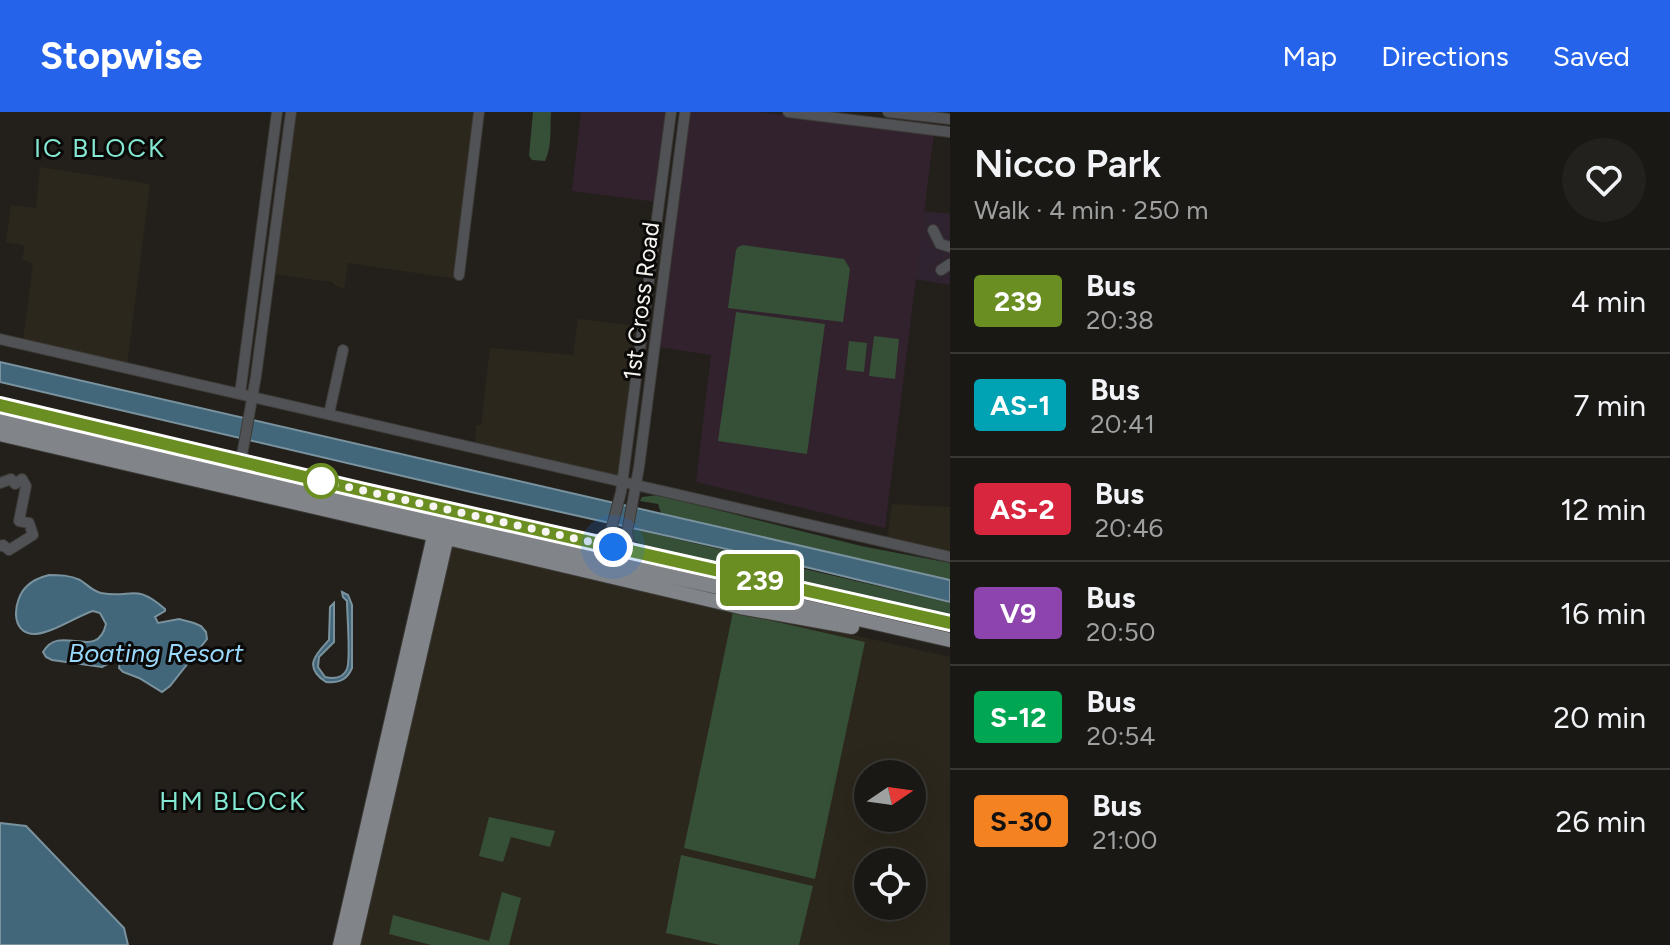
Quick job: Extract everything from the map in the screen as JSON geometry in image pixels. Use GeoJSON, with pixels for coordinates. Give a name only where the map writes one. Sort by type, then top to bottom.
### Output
{"type":"FeatureCollection","features":[{"type":"Feature","properties":{"kind":"main road"},"geometry":{"type":"LineString","coordinates":[[0,405],[546,561],[772,613],[880,629],[900,629],[950,640]]}},
{"type":"Feature","properties":{"kind":"main road"},"geometry":{"type":"LineString","coordinates":[[0,420],[237,475]]}},
{"type":"Feature","properties":{"kind":"main road"},"geometry":{"type":"LineString","coordinates":[[0,434],[237,475],[360,490],[950,623]]}},
{"type":"Feature","properties":{"kind":"main road"},"geometry":{"type":"LineString","coordinates":[[442,530],[565,552],[753,595],[950,649]]}},
{"type":"Feature","properties":{"kind":"main road"},"geometry":{"type":"LineString","coordinates":[[340,945],[442,530]]}},
{"type":"Feature","properties":{"kind":"main road"},"geometry":{"type":"LineString","coordinates":[[353,945],[442,530]]}},
{"type":"Feature","properties":{"kind":"main road"},"geometry":{"type":"LineString","coordinates":[[546,561],[565,552]]}},
{"type":"Feature","properties":{"kind":"main road"},"geometry":{"type":"LineString","coordinates":[[753,595],[772,613]]}},
{"type":"Feature","properties":{"kind":"main road"},"geometry":{"type":"LineString","coordinates":[[880,629],[882,609]]}},
{"type":"Feature","properties":{"kind":"street"},"geometry":{"type":"LineString","coordinates":[[240,394],[277,112]]}},
{"type":"Feature","properties":{"kind":"street"},"geometry":{"type":"LineString","coordinates":[[237,475],[253,397],[291,112]]}},
{"type":"Feature","properties":{"kind":"street"},"geometry":{"type":"LineString","coordinates":[[459,275],[479,112]]}},
{"type":"Feature","properties":{"kind":"street","name":"1st Cross Road"},"geometry":{"type":"LineString","coordinates":[[585,541],[610,534],[621,487],[671,112]]}},
{"type":"Feature","properties":{"kind":"street","name":"1st Cross Road"},"geometry":{"type":"LineString","coordinates":[[642,553],[631,547],[627,533],[636,490],[685,112]]}},
{"type":"Feature","properties":{"kind":"street"},"geometry":{"type":"LineString","coordinates":[[788,112],[950,132]]}},
{"type":"Feature","properties":{"kind":"street"},"geometry":{"type":"LineString","coordinates":[[888,112],[932,114],[950,119]]}},
{"type":"Feature","properties":{"kind":"street"},"geometry":{"type":"LineString","coordinates":[[660,197],[674,198]]}},
{"type":"Feature","properties":{"kind":"street"},"geometry":{"type":"LineString","coordinates":[[933,230],[940,244],[950,247]]}},
{"type":"Feature","properties":{"kind":"street"},"geometry":{"type":"LineString","coordinates":[[0,339],[329,414],[621,487],[950,557]]}},
{"type":"Feature","properties":{"kind":"street"},"geometry":{"type":"LineString","coordinates":[[329,414],[343,350]]}},
{"type":"Feature","properties":{"kind":"street"},"geometry":{"type":"LineString","coordinates":[[635,385],[650,388]]}},
{"type":"Feature","properties":{"kind":"street"},"geometry":{"type":"LineString","coordinates":[[0,483],[11,479],[15,484],[22,479],[26,486],[19,521],[29,523],[33,535],[9,550],[0,546]]}},
{"type":"Feature","properties":{"kind":"shaded area"},"geometry":{"type":"Polygon","coordinates":[[[293,112],[477,112],[457,279],[348,263],[344,289],[332,282],[272,274],[293,112]]]}},
{"type":"Feature","properties":{"kind":"shaded area"},"geometry":{"type":"Polygon","coordinates":[[[581,112],[668,112],[657,202],[572,191],[581,112]]]}},
{"type":"Feature","properties":{"kind":"shaded area"},"geometry":{"type":"Polygon","coordinates":[[[689,112],[758,112],[934,133],[885,528],[696,482],[711,355],[658,347],[689,112]]]}},
{"type":"Feature","properties":{"kind":"shaded area"},"geometry":{"type":"Polygon","coordinates":[[[40,167],[150,184],[127,366],[23,341],[33,263],[22,260],[25,246],[6,242],[11,205],[36,208],[40,167]]]}},
{"type":"Feature","properties":{"kind":"shaded area"},"geometry":{"type":"Polygon","coordinates":[[[923,211],[950,214],[950,285],[915,279],[923,211]]]}},
{"type":"Feature","properties":{"kind":"shaded area"},"geometry":{"type":"Polygon","coordinates":[[[578,319],[639,326],[622,477],[475,444],[476,425],[481,425],[490,348],[573,355],[578,319]]]}},
{"type":"Feature","properties":{"kind":"shaded area"},"geometry":{"type":"Polygon","coordinates":[[[892,504],[950,507],[950,555],[887,541],[892,504]]]}},
{"type":"Feature","properties":{"kind":"shaded area"},"geometry":{"type":"Polygon","coordinates":[[[451,543],[950,657],[950,945],[357,945],[451,543]]]}},
{"type":"Feature","properties":{"kind":"green space"},"geometry":{"type":"Polygon","coordinates":[[[533,112],[551,112],[550,144],[545,161],[532,160],[529,156],[533,112]]]}},
{"type":"Feature","properties":{"kind":"green space"},"geometry":{"type":"Polygon","coordinates":[[[743,245],[844,259],[850,269],[843,322],[728,308],[736,250],[743,245]]]}},
{"type":"Feature","properties":{"kind":"green space"},"geometry":{"type":"Polygon","coordinates":[[[736,312],[825,324],[807,454],[718,441],[736,312]]]}},
{"type":"Feature","properties":{"kind":"green space"},"geometry":{"type":"Polygon","coordinates":[[[874,336],[899,339],[895,379],[869,376],[874,336]]]}},
{"type":"Feature","properties":{"kind":"green space"},"geometry":{"type":"Polygon","coordinates":[[[849,341],[867,343],[864,372],[846,370],[849,341]]]}},
{"type":"Feature","properties":{"kind":"green space"},"geometry":{"type":"Polygon","coordinates":[[[658,495],[861,546],[950,563],[950,580],[668,515],[661,513],[658,504],[640,501],[642,497],[658,495]]]}},
{"type":"Feature","properties":{"kind":"green space"},"geometry":{"type":"Polygon","coordinates":[[[633,529],[950,603],[950,618],[643,547],[634,540],[630,532],[633,529]]]}},
{"type":"Feature","properties":{"kind":"green space"},"geometry":{"type":"Polygon","coordinates":[[[733,612],[865,642],[815,879],[684,848],[733,612]]]}},
{"type":"Feature","properties":{"kind":"green space"},"geometry":{"type":"Polygon","coordinates":[[[489,817],[555,831],[550,847],[511,837],[503,862],[479,856],[489,817]]]}},
{"type":"Feature","properties":{"kind":"green space"},"geometry":{"type":"Polygon","coordinates":[[[681,855],[813,886],[799,945],[720,945],[666,933],[681,855]]]}},
{"type":"Feature","properties":{"kind":"green space"},"geometry":{"type":"Polygon","coordinates":[[[502,892],[521,898],[509,945],[431,945],[389,934],[393,915],[489,941],[502,892]]]}},
{"type":"Feature","properties":{"kind":"water"},"geometry":{"type":"Polygon","coordinates":[[[0,362],[950,580],[950,602],[0,382],[0,362]]]}},
{"type":"Feature","properties":{"kind":"water","name":"Boating Resort"},"geometry":{"type":"Polygon","coordinates":[[[49,575],[76,578],[101,593],[146,596],[165,609],[155,617],[158,623],[179,619],[194,623],[206,632],[207,639],[162,692],[123,672],[117,659],[102,667],[52,660],[43,652],[50,644],[59,640],[95,641],[106,624],[100,613],[93,611],[41,633],[27,632],[21,628],[16,615],[22,592],[32,582],[49,575]]]}},
{"type":"Feature","properties":{"kind":"water"},"geometry":{"type":"Polygon","coordinates":[[[342,592],[348,595],[352,605],[352,668],[342,680],[326,682],[313,666],[319,651],[329,640],[330,607],[334,603],[334,642],[319,657],[318,667],[325,677],[335,678],[343,675],[348,664],[347,601],[342,592]]]}},
{"type":"Feature","properties":{"kind":"water"},"geometry":{"type":"Polygon","coordinates":[[[0,823],[26,826],[124,928],[128,945],[0,945],[0,823]]]}},
{"type":"Feature","properties":{"kind":"bus line","name":"239"},"geometry":{"type":"LineString","coordinates":[[0,405],[950,623]]}},
{"type":"Feature","properties":{"kind":"district","name":"IC BLOCK"},"geometry":{"type":"Point","coordinates":[100,148]}},
{"type":"Feature","properties":{"kind":"district","name":"HM BLOCK"},"geometry":{"type":"Point","coordinates":[233,801]}},
{"type":"Feature","properties":{"kind":"route"},"geometry":{"type":"LineString","coordinates":[[321,481],[613,547]]}}]}
